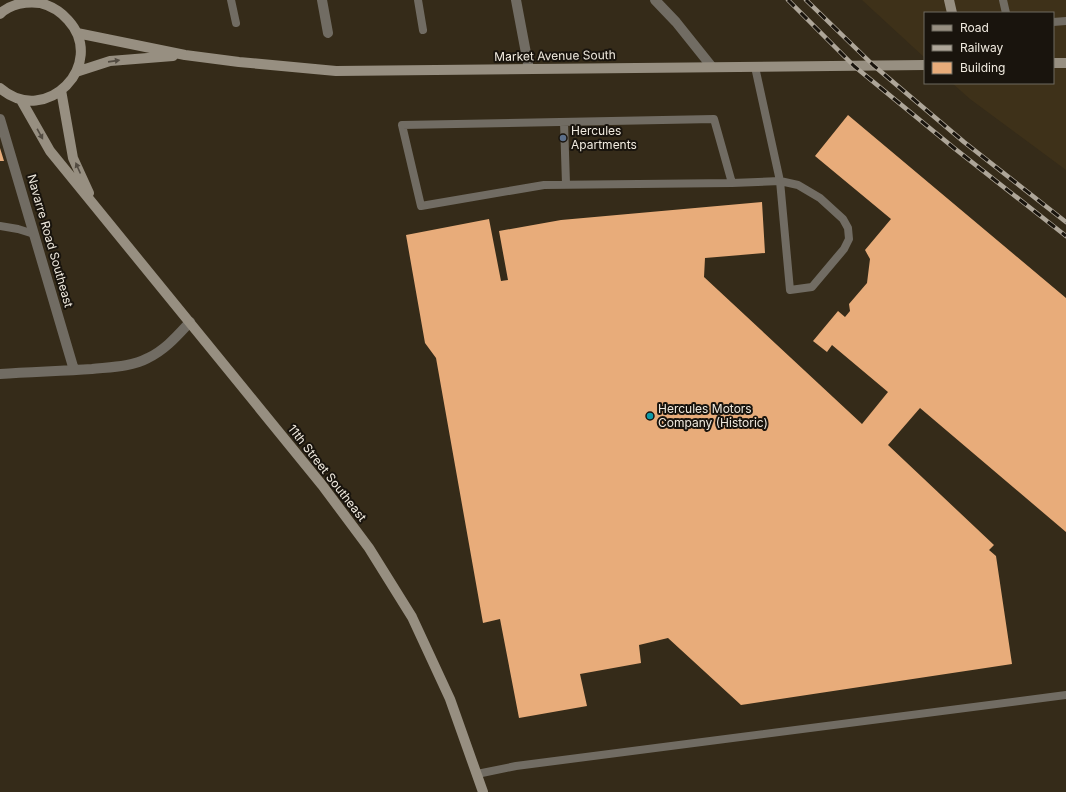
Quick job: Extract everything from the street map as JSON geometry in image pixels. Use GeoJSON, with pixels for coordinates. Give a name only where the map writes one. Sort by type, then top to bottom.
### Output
{"type":"FeatureCollection","features":[{"type":"Feature","properties":{"kind":"street"},"geometry":{"type":"LineString","coordinates":[[322,0],[328,33]]}},
{"type":"Feature","properties":{"kind":"street"},"geometry":{"type":"LineString","coordinates":[[516,0],[529,69]]}},
{"type":"Feature","properties":{"kind":"street"},"geometry":{"type":"LineString","coordinates":[[655,0],[676,22],[712,67]]}},
{"type":"Feature","properties":{"kind":"street"},"geometry":{"type":"LineString","coordinates":[[949,0],[952,12]]}},
{"type":"Feature","properties":{"kind":"street"},"geometry":{"type":"LineString","coordinates":[[0,14],[16,4],[45,2],[62,13],[73,25],[80,40],[81,56],[76,72],[67,86],[54,96],[38,101],[21,100],[6,94],[0,88]]}},
{"type":"Feature","properties":{"kind":"street","name":"Market Avenue South"},"geometry":{"type":"LineString","coordinates":[[77,33],[185,55],[239,62],[336,70],[924,65]]}},
{"type":"Feature","properties":{"kind":"street","name":"Market Avenue South"},"geometry":{"type":"LineString","coordinates":[[76,72],[110,62],[185,55]]}},
{"type":"Feature","properties":{"kind":"street"},"geometry":{"type":"LineString","coordinates":[[1054,63],[1066,63]]}},
{"type":"Feature","properties":{"kind":"street","name":"11th Street Southeast"},"geometry":{"type":"LineString","coordinates":[[61,90],[73,158],[94,204]]}},
{"type":"Feature","properties":{"kind":"street","name":"11th Street Southeast"},"geometry":{"type":"LineString","coordinates":[[21,100],[50,151],[322,485],[369,548],[412,617],[450,699],[483,792]]}},
{"type":"Feature","properties":{"kind":"street","name":"Navarre Road Southeast"},"geometry":{"type":"LineString","coordinates":[[0,119],[74,370]]}},
{"type":"Feature","properties":{"kind":"street"},"geometry":{"type":"LineString","coordinates":[[0,374],[130,365],[148,359],[163,348],[190,322]]}},
{"type":"Feature","properties":{"kind":"lane"},"geometry":{"type":"LineString","coordinates":[[231,0],[236,23]]}},
{"type":"Feature","properties":{"kind":"lane"},"geometry":{"type":"LineString","coordinates":[[418,0],[423,30]]}},
{"type":"Feature","properties":{"kind":"lane"},"geometry":{"type":"LineString","coordinates":[[1003,0],[1006,12]]}},
{"type":"Feature","properties":{"kind":"lane"},"geometry":{"type":"LineString","coordinates":[[1054,22],[1066,21]]}},
{"type":"Feature","properties":{"kind":"lane"},"geometry":{"type":"LineString","coordinates":[[732,183],[714,119],[402,125],[420,206],[544,185],[732,183],[780,181],[798,185],[820,198],[843,219],[848,228],[848,239],[844,248],[812,287],[790,290],[780,181],[755,67]]}},
{"type":"Feature","properties":{"kind":"lane"},"geometry":{"type":"LineString","coordinates":[[564,122],[566,184]]}},
{"type":"Feature","properties":{"kind":"lane"},"geometry":{"type":"LineString","coordinates":[[0,226],[18,229],[34,234]]}},
{"type":"Feature","properties":{"kind":"lane"},"geometry":{"type":"LineString","coordinates":[[477,774],[532,764],[1066,695]]}},
{"type":"Feature","properties":{"kind":"shaded area"},"geometry":{"type":"Polygon","coordinates":[[[862,0],[1066,0],[1066,170],[970,99],[953,84],[1054,84],[1054,12],[924,12],[924,57],[862,0]]]}},
{"type":"Feature","properties":{"kind":"building","name":"Hercules Motors Company (Historic)"},"geometry":{"type":"Polygon","coordinates":[[[848,115],[1066,298],[1066,532],[920,408],[888,445],[994,545],[989,550],[996,556],[1012,664],[741,705],[668,638],[639,645],[641,663],[580,674],[587,706],[519,718],[500,619],[483,623],[436,358],[425,343],[406,235],[489,219],[501,281],[508,280],[499,231],[561,220],[762,202],[765,253],[705,258],[704,277],[862,424],[888,392],[832,345],[827,352],[813,341],[838,311],[845,317],[850,311],[849,304],[867,283],[870,259],[865,250],[891,219],[815,156],[848,115]]]}},
{"type":"Feature","properties":{"kind":"building"},"geometry":{"type":"Polygon","coordinates":[[[0,148],[4,161],[0,161],[0,148]]]}},
{"type":"Feature","properties":{"kind":"railway"},"geometry":{"type":"LineString","coordinates":[[788,0],[854,66],[954,148],[1066,236]]}},
{"type":"Feature","properties":{"kind":"railway"},"geometry":{"type":"LineString","coordinates":[[806,0],[873,65],[964,142],[1066,222]]}},
{"type":"Feature","properties":{"kind":"place","name":"Hercules Apartments"},"geometry":{"type":"Point","coordinates":[563,138]}},
{"type":"Feature","properties":{"kind":"place","name":"Hercules Motors Company (Historic)"},"geometry":{"type":"Point","coordinates":[650,416]}}]}
